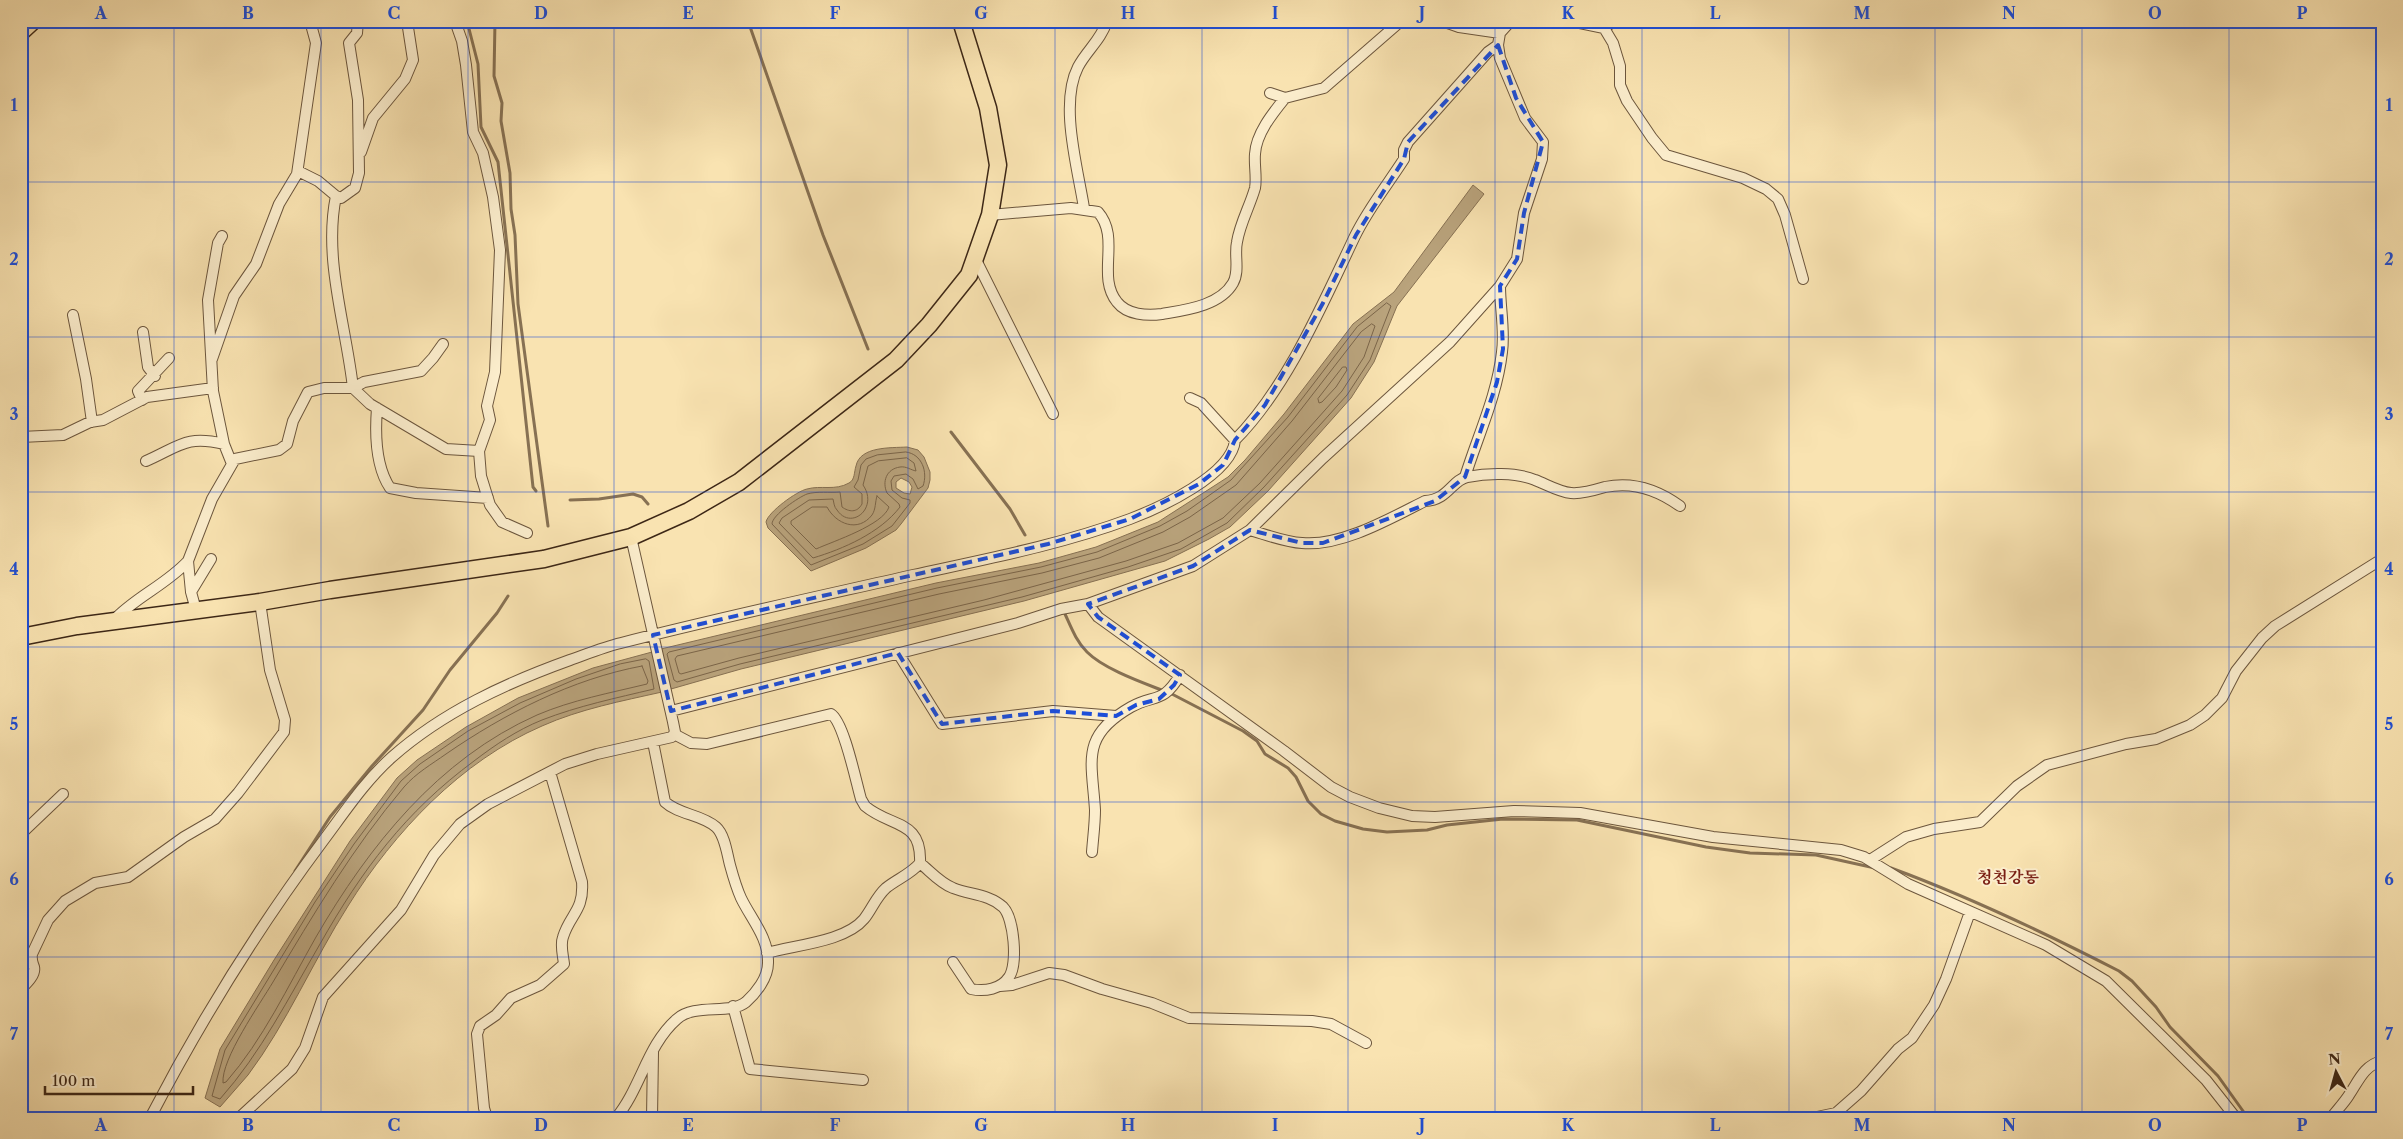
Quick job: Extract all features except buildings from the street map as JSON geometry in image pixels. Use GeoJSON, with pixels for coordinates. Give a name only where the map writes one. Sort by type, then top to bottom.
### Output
{"type":"FeatureCollection","features":[{"type":"Feature","properties":{"kind":"main road"},"geometry":{"type":"LineString","coordinates":[[21,32],[33,21]]}},
{"type":"Feature","properties":{"kind":"main road"},"geometry":{"type":"LineString","coordinates":[[21,637],[544,559],[631,537],[689,511],[739,482],[896,360],[956,294],[969,275],[976,260],[990,215],[998,165],[997,148],[978,69],[961,21]]}},
{"type":"Feature","properties":{"kind":"street"},"geometry":{"type":"LineString","coordinates":[[212,359],[234,296],[256,264],[279,204],[298,171],[316,43],[310,21]]}},
{"type":"Feature","properties":{"kind":"street"},"geometry":{"type":"LineString","coordinates":[[298,171],[318,181],[341,198],[355,188],[359,172],[358,100],[349,43],[358,33],[358,21]]}},
{"type":"Feature","properties":{"kind":"street"},"geometry":{"type":"LineString","coordinates":[[358,157],[373,118],[405,79],[413,60],[407,21]]}},
{"type":"Feature","properties":{"kind":"street"},"geometry":{"type":"LineString","coordinates":[[455,21],[465,57],[473,132],[483,153],[494,197],[500,250],[495,372],[487,406],[490,420],[479,451],[481,476],[490,505],[502,522],[527,533]]}},
{"type":"Feature","properties":{"kind":"street"},"geometry":{"type":"LineString","coordinates":[[1084,208],[1073,146],[1071,95],[1078,67],[1104,33],[1107,21]]}},
{"type":"Feature","properties":{"kind":"street"},"geometry":{"type":"LineString","coordinates":[[1270,93],[1285,98],[1324,88],[1401,21]]}},
{"type":"Feature","properties":{"kind":"street"},"geometry":{"type":"LineString","coordinates":[[1442,21],[1459,27],[1500,33]]}},
{"type":"Feature","properties":{"kind":"street"},"geometry":{"type":"LineString","coordinates":[[671,711],[1018,623],[1061,609],[1088,604],[1193,566],[1250,530],[1329,452],[1450,342],[1500,286],[1517,259],[1524,213],[1542,159],[1544,142],[1525,118],[1500,58],[1498,45],[1500,33],[1508,22],[1522,21]]}},
{"type":"Feature","properties":{"kind":"street"},"geometry":{"type":"LineString","coordinates":[[1570,21],[1604,28],[1614,21]]}},
{"type":"Feature","properties":{"kind":"street"},"geometry":{"type":"LineString","coordinates":[[1604,28],[1613,43],[1620,66],[1620,84],[1652,138],[1666,155],[1743,178],[1766,189],[1778,199],[1785,215],[1803,278]]}},
{"type":"Feature","properties":{"kind":"street"},"geometry":{"type":"LineString","coordinates":[[150,1118],[200,1026],[298,875],[340,818],[390,759],[424,732],[461,709],[516,680],[617,644],[654,638],[1012,553],[1130,518],[1167,502],[1199,484],[1223,465],[1234,448],[1235,440],[1265,405],[1278,383],[1323,303],[1356,235],[1404,159],[1404,150],[1408,142],[1488,52],[1498,45]]}},
{"type":"Feature","properties":{"kind":"street"},"geometry":{"type":"LineString","coordinates":[[990,215],[1071,208],[1084,208],[1098,212],[1108,228],[1109,281],[1117,304],[1129,311],[1148,316],[1198,307],[1222,295],[1233,283],[1236,272],[1236,244],[1256,186],[1255,151],[1259,138],[1274,112],[1285,98]]}},
{"type":"Feature","properties":{"kind":"street"},"geometry":{"type":"LineString","coordinates":[[336,196],[331,228],[339,309],[350,362],[353,388],[377,408],[446,449],[479,451]]}},
{"type":"Feature","properties":{"kind":"street"},"geometry":{"type":"LineString","coordinates":[[222,236],[218,242],[208,300],[213,388],[224,444],[232,464]]}},
{"type":"Feature","properties":{"kind":"street"},"geometry":{"type":"LineString","coordinates":[[976,260],[1054,414]]}},
{"type":"Feature","properties":{"kind":"street"},"geometry":{"type":"LineString","coordinates":[[1465,477],[1497,382],[1503,349],[1500,286]]}},
{"type":"Feature","properties":{"kind":"street"},"geometry":{"type":"LineString","coordinates":[[73,315],[86,379],[92,422]]}},
{"type":"Feature","properties":{"kind":"street"},"geometry":{"type":"LineString","coordinates":[[143,332],[148,367],[155,376]]}},
{"type":"Feature","properties":{"kind":"street"},"geometry":{"type":"LineString","coordinates":[[196,610],[190,592],[188,561],[212,499],[234,459],[279,450],[287,444],[293,421],[308,392],[324,388],[353,388],[364,382],[421,370],[434,358],[442,344]]}},
{"type":"Feature","properties":{"kind":"street"},"geometry":{"type":"LineString","coordinates":[[142,400],[138,391],[155,376],[169,358]]}},
{"type":"Feature","properties":{"kind":"street"},"geometry":{"type":"LineString","coordinates":[[21,437],[63,435],[92,422],[104,420],[147,397],[213,388]]}},
{"type":"Feature","properties":{"kind":"street"},"geometry":{"type":"LineString","coordinates":[[1190,398],[1201,403],[1235,440]]}},
{"type":"Feature","properties":{"kind":"street"},"geometry":{"type":"LineString","coordinates":[[377,408],[376,427],[380,463],[384,479],[390,488],[416,493],[488,498]]}},
{"type":"Feature","properties":{"kind":"street"},"geometry":{"type":"LineString","coordinates":[[146,461],[191,440],[208,440],[224,444]]}},
{"type":"Feature","properties":{"kind":"street"},"geometry":{"type":"LineString","coordinates":[[1250,530],[1302,543],[1323,543],[1344,537],[1425,501],[1434,501],[1465,477],[1513,474],[1572,493],[1612,486],[1646,488],[1665,495],[1680,506]]}},
{"type":"Feature","properties":{"kind":"street"},"geometry":{"type":"LineString","coordinates":[[238,1118],[292,1068],[305,1048],[323,997],[402,910],[424,869],[449,835],[466,819],[488,804],[550,772],[580,759],[672,737],[676,732],[631,537]]}},
{"type":"Feature","properties":{"kind":"street"},"geometry":{"type":"LineString","coordinates":[[190,592],[211,559]]}},
{"type":"Feature","properties":{"kind":"street"},"geometry":{"type":"LineString","coordinates":[[1875,862],[1906,837],[1934,829],[1980,822],[2017,786],[2047,766],[2126,744],[2156,739],[2190,725],[2205,715],[2222,698],[2236,671],[2262,638],[2276,626],[2382,559]]}},
{"type":"Feature","properties":{"kind":"street"},"geometry":{"type":"LineString","coordinates":[[112,622],[128,604],[164,583],[188,561]]}},
{"type":"Feature","properties":{"kind":"street"},"geometry":{"type":"LineString","coordinates":[[21,990],[34,973],[31,962],[32,954],[54,911],[65,901],[95,883],[128,877],[184,837],[215,819],[281,737],[284,732],[285,720],[270,670],[260,602]]}},
{"type":"Feature","properties":{"kind":"street"},"geometry":{"type":"LineString","coordinates":[[1088,604],[1098,617],[1331,787],[1378,808],[1412,816],[1435,817],[1514,811],[1580,813],[1713,837],[1841,850],[1875,862],[1886,872],[1970,912],[2046,945],[2106,980],[2206,1080],[2236,1118]]}},
{"type":"Feature","properties":{"kind":"street"},"geometry":{"type":"LineString","coordinates":[[898,653],[942,724],[1053,711],[1116,716]]}},
{"type":"Feature","properties":{"kind":"street"},"geometry":{"type":"LineString","coordinates":[[1092,852],[1095,820],[1090,762],[1092,749],[1098,737],[1116,716],[1136,705],[1159,699],[1174,685],[1180,675]]}},
{"type":"Feature","properties":{"kind":"street"},"geometry":{"type":"LineString","coordinates":[[674,734],[691,743],[707,744],[831,714],[835,716],[842,732],[861,799],[869,809],[911,830],[919,843],[920,863],[915,869],[881,892],[864,919],[847,931],[766,953]]}},
{"type":"Feature","properties":{"kind":"street"},"geometry":{"type":"LineString","coordinates":[[616,1118],[623,1109],[653,1049],[670,1026],[689,1011],[743,1004],[754,993],[765,977],[768,964],[761,931],[741,897],[717,827],[705,820],[671,808],[665,802],[653,742]]}},
{"type":"Feature","properties":{"kind":"street"},"geometry":{"type":"LineString","coordinates":[[487,1118],[484,1108],[476,1034],[480,1026],[496,1015],[511,998],[540,985],[564,964],[561,943],[563,934],[576,914],[583,896],[582,882],[550,772]]}},
{"type":"Feature","properties":{"kind":"street"},"geometry":{"type":"LineString","coordinates":[[21,834],[64,794]]}},
{"type":"Feature","properties":{"kind":"street"},"geometry":{"type":"LineString","coordinates":[[920,863],[943,884],[954,889],[987,897],[997,902],[1008,913],[1013,937],[1012,965],[1010,976],[1000,986]]}},
{"type":"Feature","properties":{"kind":"street"},"geometry":{"type":"LineString","coordinates":[[1812,1118],[1836,1113],[1861,1091],[1898,1049],[1912,1038],[1934,1005],[1946,979],[1970,912]]}},
{"type":"Feature","properties":{"kind":"street"},"geometry":{"type":"LineString","coordinates":[[953,962],[971,989],[980,991],[1049,974],[1064,975],[1102,989],[1152,1003],[1189,1018],[1312,1021],[1331,1024],[1366,1043]]}},
{"type":"Feature","properties":{"kind":"street"},"geometry":{"type":"LineString","coordinates":[[733,1006],[750,1069],[863,1080]]}},
{"type":"Feature","properties":{"kind":"street"},"geometry":{"type":"LineString","coordinates":[[652,1118],[653,1049]]}},
{"type":"Feature","properties":{"kind":"street"},"geometry":{"type":"LineString","coordinates":[[2331,1118],[2369,1066],[2382,1061]]}},
{"type":"Feature","properties":{"kind":"highlighted area"},"geometry":{"type":"Polygon","coordinates":[[[1498,45],[1516,98],[1543,142],[1524,213],[1517,259],[1500,286],[1503,349],[1497,382],[1465,477],[1435,501],[1323,543],[1302,543],[1250,530],[1193,566],[1088,604],[1098,617],[1180,675],[1174,685],[1159,699],[1136,705],[1116,716],[1053,711],[942,724],[898,653],[671,711],[653,635],[1048,544],[1130,519],[1199,484],[1223,465],[1235,440],[1265,405],[1323,303],[1356,235],[1404,159],[1408,142],[1498,45]]]}},
{"type":"Feature","properties":{"kind":"water"},"geometry":{"type":"Polygon","coordinates":[[[1473,185],[1484,194],[1397,306],[1374,362],[1351,398],[1268,491],[1230,527],[1165,561],[1024,601],[741,669],[671,689],[661,649],[936,583],[1039,563],[1096,547],[1158,522],[1228,477],[1245,460],[1284,414],[1353,324],[1394,292],[1473,185]]]}},
{"type":"Feature","properties":{"kind":"water"},"geometry":{"type":"Polygon","coordinates":[[[907,447],[918,450],[924,457],[930,472],[928,488],[896,530],[866,548],[811,571],[768,528],[766,522],[772,513],[784,502],[802,491],[849,483],[854,476],[859,459],[863,455],[877,449],[907,447]],[[901,478],[896,482],[896,488],[910,494],[912,487],[909,482],[901,478]]]}},
{"type":"Feature","properties":{"kind":"water"},"geometry":{"type":"Polygon","coordinates":[[[652,652],[662,692],[586,710],[542,726],[484,758],[432,801],[408,826],[366,878],[335,927],[288,1013],[248,1075],[220,1107],[205,1098],[220,1049],[350,841],[397,778],[417,760],[466,727],[518,698],[593,668],[652,652]]]}},
{"type":"Feature","properties":{"kind":"waterway"},"geometry":{"type":"LineString","coordinates":[[467,21],[478,64],[481,127],[498,162],[533,487],[536,491]]}},
{"type":"Feature","properties":{"kind":"waterway"},"geometry":{"type":"LineString","coordinates":[[495,21],[494,76],[502,103],[501,121],[510,173],[511,209],[515,235],[518,304],[548,526]]}},
{"type":"Feature","properties":{"kind":"waterway"},"geometry":{"type":"LineString","coordinates":[[748,21],[823,235],[868,349]]}},
{"type":"Feature","properties":{"kind":"waterway"},"geometry":{"type":"LineString","coordinates":[[951,432],[1010,509],[1025,535]]}},
{"type":"Feature","properties":{"kind":"waterway"},"geometry":{"type":"LineString","coordinates":[[570,500],[599,499],[633,494],[642,497],[648,504]]}},
{"type":"Feature","properties":{"kind":"waterway"},"geometry":{"type":"LineString","coordinates":[[295,871],[330,817],[372,766],[423,710],[450,670],[497,613],[508,596]]}},
{"type":"Feature","properties":{"kind":"waterway"},"geometry":{"type":"LineString","coordinates":[[1065,614],[1074,634],[1087,652],[1094,658],[1123,674],[1164,691]]}},
{"type":"Feature","properties":{"kind":"waterway"},"geometry":{"type":"LineString","coordinates":[[1170,693],[1243,731],[1257,741],[1265,754],[1288,768],[1296,777],[1308,801],[1321,814],[1335,821],[1363,829],[1387,832],[1427,830],[1447,825],[1503,819],[1577,820],[1706,847],[1750,853],[1816,855],[1875,868]]}},
{"type":"Feature","properties":{"kind":"waterway"},"geometry":{"type":"LineString","coordinates":[[1891,868],[2007,916],[2119,971],[2132,981],[2156,1007],[2170,1027],[2218,1076],[2248,1118]]}},
{"type":"Feature","properties":{"kind":"district","name":"청천강동"},"geometry":{"type":"Point","coordinates":[2008,877]}}]}
